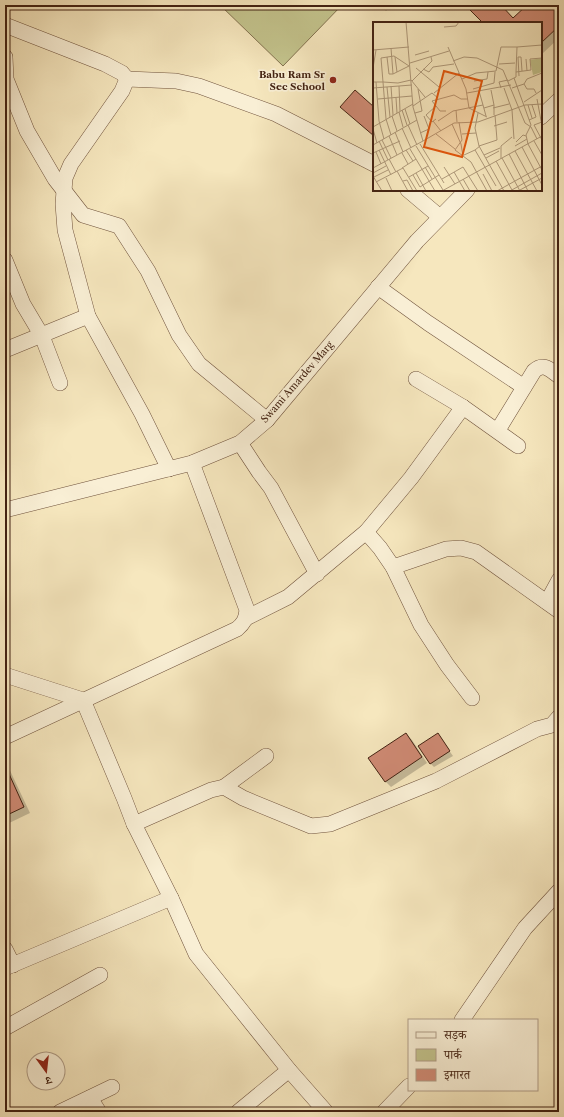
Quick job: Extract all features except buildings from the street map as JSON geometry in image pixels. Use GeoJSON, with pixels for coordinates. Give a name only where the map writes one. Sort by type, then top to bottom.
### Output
{"type":"FeatureCollection","features":[{"type":"Feature","properties":{"kind":"street"},"geometry":{"type":"LineString","coordinates":[[5,25],[105,64],[122,72],[127,79]]}},
{"type":"Feature","properties":{"kind":"street"},"geometry":{"type":"LineString","coordinates":[[5,57],[6,79],[27,131],[64,192],[83,214],[119,226],[148,271],[179,335],[199,364],[266,420]]}},
{"type":"Feature","properties":{"kind":"street"},"geometry":{"type":"LineString","coordinates":[[127,79],[176,81],[199,86],[276,114],[373,163]]}},
{"type":"Feature","properties":{"kind":"street"},"geometry":{"type":"LineString","coordinates":[[127,79],[122,91],[71,164],[65,178],[65,230],[88,316],[142,414],[169,469]]}},
{"type":"Feature","properties":{"kind":"street"},"geometry":{"type":"LineString","coordinates":[[542,116],[559,100]]}},
{"type":"Feature","properties":{"kind":"street"},"geometry":{"type":"LineString","coordinates":[[409,191],[440,216]]}},
{"type":"Feature","properties":{"kind":"street","name":"Swami Amardev Marg"},"geometry":{"type":"LineString","coordinates":[[5,510],[192,463],[240,443],[266,420],[417,241],[466,191]]}},
{"type":"Feature","properties":{"kind":"street"},"geometry":{"type":"LineString","coordinates":[[5,260],[23,304],[42,336],[60,383]]}},
{"type":"Feature","properties":{"kind":"street"},"geometry":{"type":"LineString","coordinates":[[378,287],[428,323],[524,387]]}},
{"type":"Feature","properties":{"kind":"street"},"geometry":{"type":"LineString","coordinates":[[5,350],[88,316]]}},
{"type":"Feature","properties":{"kind":"street"},"geometry":{"type":"LineString","coordinates":[[498,430],[534,371],[539,367],[544,367],[550,369],[559,376]]}},
{"type":"Feature","properties":{"kind":"street"},"geometry":{"type":"LineString","coordinates":[[416,379],[463,407],[498,430],[518,446]]}},
{"type":"Feature","properties":{"kind":"street"},"geometry":{"type":"LineString","coordinates":[[5,737],[237,629],[246,618],[288,597],[366,532],[412,478],[463,407]]}},
{"type":"Feature","properties":{"kind":"street"},"geometry":{"type":"LineString","coordinates":[[240,443],[271,488],[317,574]]}},
{"type":"Feature","properties":{"kind":"street"},"geometry":{"type":"LineString","coordinates":[[192,463],[247,610],[246,618]]}},
{"type":"Feature","properties":{"kind":"street"},"geometry":{"type":"LineString","coordinates":[[366,532],[380,548],[393,567],[422,625],[447,665],[472,698]]}},
{"type":"Feature","properties":{"kind":"street"},"geometry":{"type":"LineString","coordinates":[[393,567],[446,549],[461,548],[476,552],[559,611]]}},
{"type":"Feature","properties":{"kind":"street"},"geometry":{"type":"LineString","coordinates":[[547,602],[559,580]]}},
{"type":"Feature","properties":{"kind":"street"},"geometry":{"type":"LineString","coordinates":[[5,675],[83,700],[134,824],[171,898],[196,954],[326,1112]]}},
{"type":"Feature","properties":{"kind":"street"},"geometry":{"type":"LineString","coordinates":[[224,787],[243,798],[311,826],[330,824],[436,781],[537,729],[557,723]]}},
{"type":"Feature","properties":{"kind":"street"},"geometry":{"type":"LineString","coordinates":[[134,824],[211,790],[224,787],[266,756]]}},
{"type":"Feature","properties":{"kind":"street"},"geometry":{"type":"LineString","coordinates":[[463,1019],[525,928],[559,891]]}},
{"type":"Feature","properties":{"kind":"street"},"geometry":{"type":"LineString","coordinates":[[5,949],[9,967],[171,898]]}},
{"type":"Feature","properties":{"kind":"street"},"geometry":{"type":"LineString","coordinates":[[5,1028],[100,975]]}},
{"type":"Feature","properties":{"kind":"street"},"geometry":{"type":"LineString","coordinates":[[238,1112],[290,1070]]}},
{"type":"Feature","properties":{"kind":"street"},"geometry":{"type":"LineString","coordinates":[[60,1112],[112,1087]]}},
{"type":"Feature","properties":{"kind":"street"},"geometry":{"type":"LineString","coordinates":[[384,1112],[408,1087]]}},
{"type":"Feature","properties":{"kind":"street"},"geometry":{"type":"LineString","coordinates":[[90,1098],[99,1112]]}},
{"type":"Feature","properties":{"kind":"green space"},"geometry":{"type":"Polygon","coordinates":[[[220,5],[342,5],[283,66],[220,5]]]}},
{"type":"Feature","properties":{"kind":"place","name":"Babu Ram Sr Sec School"},"geometry":{"type":"Point","coordinates":[333,80]}}]}
